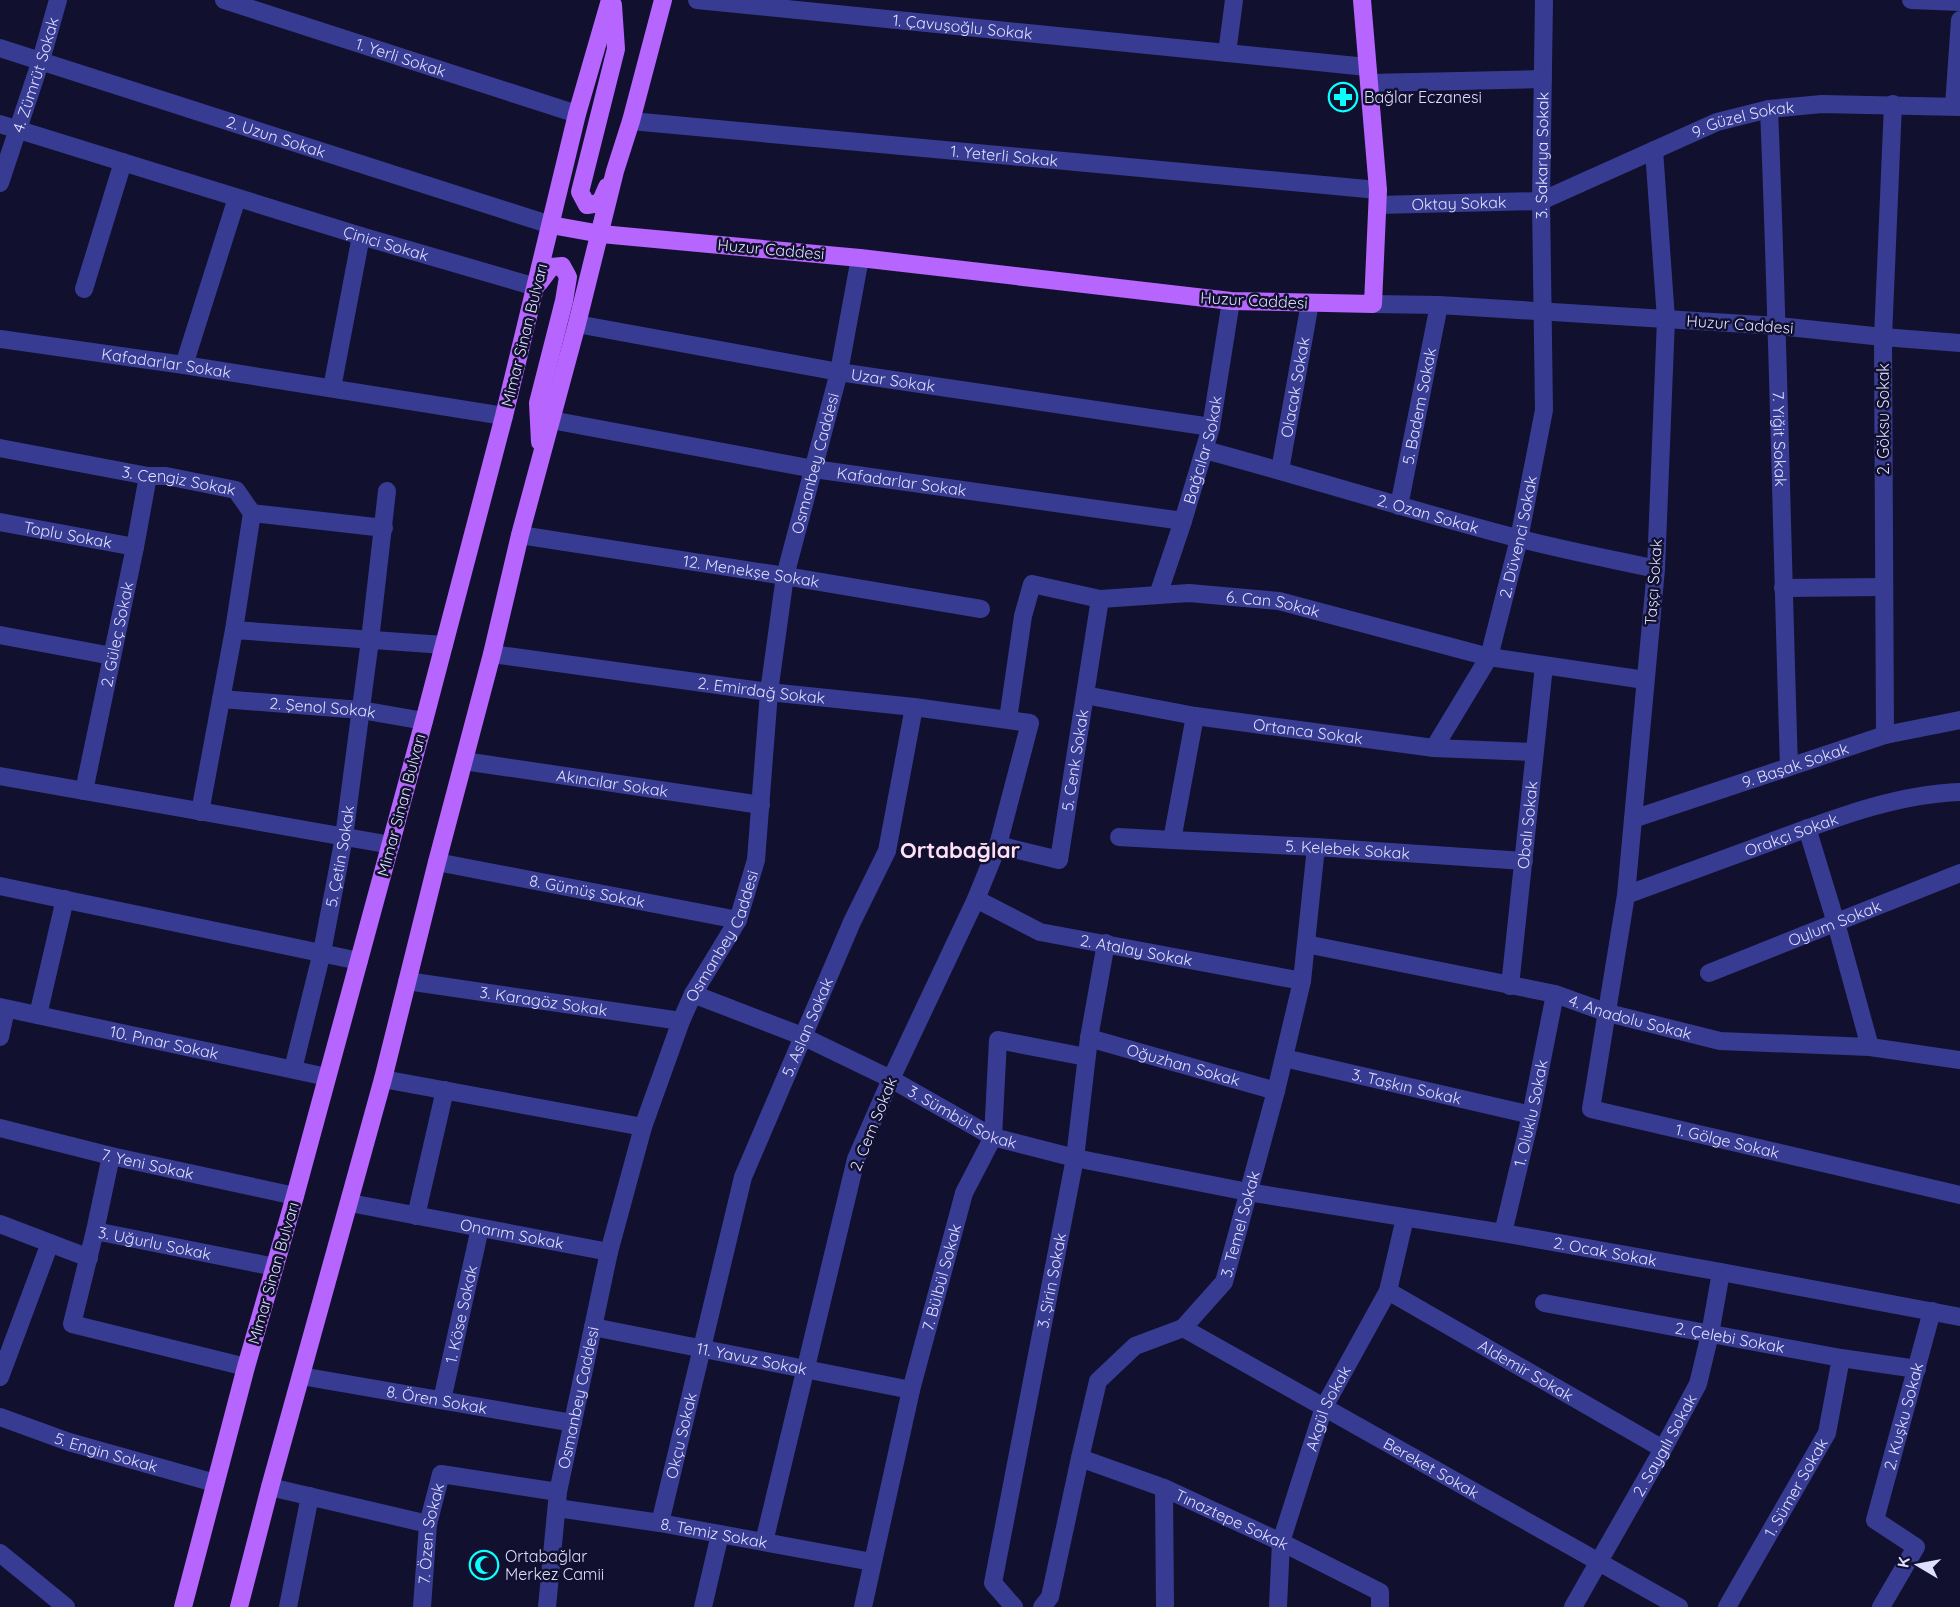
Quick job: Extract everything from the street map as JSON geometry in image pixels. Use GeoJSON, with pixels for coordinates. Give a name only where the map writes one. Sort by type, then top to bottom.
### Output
{"type":"FeatureCollection","features":[{"type":"Feature","properties":{"kind":"main road","name":"Mimar Sinan Bulvarı"},"geometry":{"type":"LineString","coordinates":[[183,1607],[246,1367],[391,845],[504,416],[577,114],[611,0]]}},
{"type":"Feature","properties":{"kind":"main road"},"geometry":{"type":"LineString","coordinates":[[611,0],[616,49],[580,192],[587,205],[600,202],[615,171]]}},
{"type":"Feature","properties":{"kind":"main road"},"geometry":{"type":"LineString","coordinates":[[239,1607],[383,1079],[492,654],[520,535],[601,234],[615,171],[631,121],[663,0]]}},
{"type":"Feature","properties":{"kind":"main road"},"geometry":{"type":"LineString","coordinates":[[1362,0],[1378,198],[1373,304]]}},
{"type":"Feature","properties":{"kind":"main road","name":"Huzur Caddesi"},"geometry":{"type":"LineString","coordinates":[[551,225],[601,234],[860,258],[1231,301],[1373,304]]}},
{"type":"Feature","properties":{"kind":"main road"},"geometry":{"type":"LineString","coordinates":[[536,287],[551,267],[562,266],[568,277],[538,403],[540,459]]}},
{"type":"Feature","properties":{"kind":"street","name":"4. Zümrüt Sokak"},"geometry":{"type":"LineString","coordinates":[[0,183],[9,126],[41,60],[58,0]]}},
{"type":"Feature","properties":{"kind":"street","name":"1. Yerli Sokak"},"geometry":{"type":"LineString","coordinates":[[224,0],[577,114]]}},
{"type":"Feature","properties":{"kind":"street","name":"1. Çavuşoğlu Sokak"},"geometry":{"type":"LineString","coordinates":[[697,0],[1227,53],[1368,75],[1543,78]]}},
{"type":"Feature","properties":{"kind":"street"},"geometry":{"type":"LineString","coordinates":[[1227,53],[1233,0]]}},
{"type":"Feature","properties":{"kind":"street","name":"3. Sakarya Sokak"},"geometry":{"type":"LineString","coordinates":[[1543,312],[1541,201],[1544,0]]}},
{"type":"Feature","properties":{"kind":"street"},"geometry":{"type":"LineString","coordinates":[[1911,0],[1960,2]]}},
{"type":"Feature","properties":{"kind":"street"},"geometry":{"type":"LineString","coordinates":[[1957,106],[1960,20]]}},
{"type":"Feature","properties":{"kind":"street","name":"2. Uzun Sokak"},"geometry":{"type":"LineString","coordinates":[[0,48],[551,225]]}},
{"type":"Feature","properties":{"kind":"street","name":"9. Güzel Sokak"},"geometry":{"type":"LineString","coordinates":[[1541,201],[1717,122],[1769,109],[1822,104],[1957,106]]}},
{"type":"Feature","properties":{"kind":"street","name":"2. Göksu Sokak"},"geometry":{"type":"LineString","coordinates":[[1885,735],[1883,337],[1893,104]]}},
{"type":"Feature","properties":{"kind":"street","name":"7. Yiğit Sokak"},"geometry":{"type":"LineString","coordinates":[[1769,109],[1778,326],[1789,767]]}},
{"type":"Feature","properties":{"kind":"street","name":"1. Yeterli Sokak"},"geometry":{"type":"LineString","coordinates":[[631,121],[1378,198]]}},
{"type":"Feature","properties":{"kind":"street","name":"Çinici Sokak"},"geometry":{"type":"LineString","coordinates":[[9,126],[361,236],[536,287]]}},
{"type":"Feature","properties":{"kind":"street","name":"Taşçı Sokak"},"geometry":{"type":"LineString","coordinates":[[1608,1013],[1626,895],[1656,569],[1665,319],[1654,150]]}},
{"type":"Feature","properties":{"kind":"street"},"geometry":{"type":"LineString","coordinates":[[84,289],[123,162]]}},
{"type":"Feature","properties":{"kind":"street"},"geometry":{"type":"LineString","coordinates":[[184,365],[237,198]]}},
{"type":"Feature","properties":{"kind":"street","name":"Oktay Sokak"},"geometry":{"type":"LineString","coordinates":[[1378,198],[1541,201]]}},
{"type":"Feature","properties":{"kind":"street"},"geometry":{"type":"LineString","coordinates":[[332,388],[361,236]]}},
{"type":"Feature","properties":{"kind":"street","name":"Osmanbey Caddesi"},"geometry":{"type":"LineString","coordinates":[[547,1607],[557,1500],[609,1252],[643,1127],[693,994],[738,920],[756,860],[769,692],[785,576],[839,372],[860,258]]}},
{"type":"Feature","properties":{"kind":"street","name":"Bağcılar Sokak"},"geometry":{"type":"LineString","coordinates":[[1158,595],[1183,522],[1211,427],[1231,301]]}},
{"type":"Feature","properties":{"kind":"street","name":"Olacak Sokak"},"geometry":{"type":"LineString","coordinates":[[1280,470],[1310,303]]}},
{"type":"Feature","properties":{"kind":"street","name":"Huzur Caddesi"},"geometry":{"type":"LineString","coordinates":[[1373,304],[1439,305],[1778,326],[1960,343]]}},
{"type":"Feature","properties":{"kind":"street","name":"5. Badem Sokak"},"geometry":{"type":"LineString","coordinates":[[1398,506],[1439,305]]}},
{"type":"Feature","properties":{"kind":"street","name":"2. Düvenci Sokak"},"geometry":{"type":"LineString","coordinates":[[1434,748],[1489,657],[1519,539],[1544,410],[1543,312]]}},
{"type":"Feature","properties":{"kind":"street","name":"Uzar Sokak"},"geometry":{"type":"LineString","coordinates":[[577,324],[839,372],[1211,427]]}},
{"type":"Feature","properties":{"kind":"street","name":"Kafadarlar Sokak"},"geometry":{"type":"LineString","coordinates":[[0,339],[184,365],[504,416]]}},
{"type":"Feature","properties":{"kind":"street","name":"Kafadarlar Sokak"},"geometry":{"type":"LineString","coordinates":[[551,420],[814,469],[1183,522]]}},
{"type":"Feature","properties":{"kind":"street","name":"3. Cengiz Sokak"},"geometry":{"type":"LineString","coordinates":[[0,448],[236,490],[252,513],[384,528]]}},
{"type":"Feature","properties":{"kind":"street","name":"2. Ozan Sokak"},"geometry":{"type":"LineString","coordinates":[[1205,450],[1519,539],[1656,569]]}},
{"type":"Feature","properties":{"kind":"street","name":"2. Güleç Sokak"},"geometry":{"type":"LineString","coordinates":[[84,791],[148,476]]}},
{"type":"Feature","properties":{"kind":"street"},"geometry":{"type":"LineString","coordinates":[[370,640],[387,491]]}},
{"type":"Feature","properties":{"kind":"street"},"geometry":{"type":"LineString","coordinates":[[200,812],[234,630],[252,513]]}},
{"type":"Feature","properties":{"kind":"street","name":"Toplu Sokak"},"geometry":{"type":"LineString","coordinates":[[0,522],[135,547]]}},
{"type":"Feature","properties":{"kind":"street","name":"12. Menekşe Sokak"},"geometry":{"type":"LineString","coordinates":[[520,535],[981,609]]}},
{"type":"Feature","properties":{"kind":"street","name":"6. Can Sokak"},"geometry":{"type":"LineString","coordinates":[[1008,719],[1023,616],[1032,584],[1100,599],[1189,593],[1279,601],[1489,657],[1644,680]]}},
{"type":"Feature","properties":{"kind":"street"},"geometry":{"type":"LineString","coordinates":[[1783,588],[1884,587]]}},
{"type":"Feature","properties":{"kind":"street","name":"5. Cenk Sokak"},"geometry":{"type":"LineString","coordinates":[[998,845],[1059,860],[1100,599]]}},
{"type":"Feature","properties":{"kind":"street"},"geometry":{"type":"LineString","coordinates":[[234,630],[444,645]]}},
{"type":"Feature","properties":{"kind":"street"},"geometry":{"type":"LineString","coordinates":[[0,635],[112,656]]}},
{"type":"Feature","properties":{"kind":"street","name":"5. Çetin Sokak"},"geometry":{"type":"LineString","coordinates":[[293,1069],[322,952],[344,837],[370,640]]}},
{"type":"Feature","properties":{"kind":"street","name":"2. Emirdağ Sokak"},"geometry":{"type":"LineString","coordinates":[[492,654],[769,692],[914,707],[1030,723]]}},
{"type":"Feature","properties":{"kind":"street","name":"Obalı Sokak"},"geometry":{"type":"LineString","coordinates":[[1510,986],[1544,666]]}},
{"type":"Feature","properties":{"kind":"street","name":"Ortanca Sokak"},"geometry":{"type":"LineString","coordinates":[[1085,695],[1195,716],[1434,748],[1534,752]]}},
{"type":"Feature","properties":{"kind":"street","name":"2. Şenol Sokak"},"geometry":{"type":"LineString","coordinates":[[221,699],[361,710],[424,721]]}},
{"type":"Feature","properties":{"kind":"street","name":"5. Aslan Sokak"},"geometry":{"type":"LineString","coordinates":[[701,1348],[743,1176],[852,922],[887,851],[914,707]]}},
{"type":"Feature","properties":{"kind":"street"},"geometry":{"type":"LineString","coordinates":[[1172,840],[1195,716]]}},
{"type":"Feature","properties":{"kind":"street","name":"9. Başak Sokak"},"geometry":{"type":"LineString","coordinates":[[1633,819],[1885,735],[1960,720]]}},
{"type":"Feature","properties":{"kind":"street","name":"2. Cem Sokak"},"geometry":{"type":"LineString","coordinates":[[764,1542],[856,1159],[976,899],[998,845],[1030,723]]}},
{"type":"Feature","properties":{"kind":"street","name":"Akıncılar Sokak"},"geometry":{"type":"LineString","coordinates":[[464,760],[761,806]]}},
{"type":"Feature","properties":{"kind":"street"},"geometry":{"type":"LineString","coordinates":[[0,776],[391,845]]}},
{"type":"Feature","properties":{"kind":"street","name":"Orakçı Sokak"},"geometry":{"type":"LineString","coordinates":[[1626,895],[1807,828],[1878,805],[1947,792],[1960,792]]}},
{"type":"Feature","properties":{"kind":"street"},"geometry":{"type":"LineString","coordinates":[[1807,828],[1870,1047]]}},
{"type":"Feature","properties":{"kind":"street","name":"5. Kelebek Sokak"},"geometry":{"type":"LineString","coordinates":[[1119,837],[1524,861]]}},
{"type":"Feature","properties":{"kind":"street","name":"3. Temel Sokak"},"geometry":{"type":"LineString","coordinates":[[1047,1604],[1098,1381],[1135,1346],[1183,1328],[1224,1282],[1276,1091],[1302,981],[1316,847]]}},
{"type":"Feature","properties":{"kind":"street","name":"8. Gümüş Sokak"},"geometry":{"type":"LineString","coordinates":[[437,862],[738,920]]}},
{"type":"Feature","properties":{"kind":"street","name":"Oylum Sokak"},"geometry":{"type":"LineString","coordinates":[[1709,973],[1960,873]]}},
{"type":"Feature","properties":{"kind":"street"},"geometry":{"type":"LineString","coordinates":[[0,886],[359,961]]}},
{"type":"Feature","properties":{"kind":"street"},"geometry":{"type":"LineString","coordinates":[[38,1015],[65,899]]}},
{"type":"Feature","properties":{"kind":"street","name":"2. Atalay Sokak"},"geometry":{"type":"LineString","coordinates":[[976,899],[1040,932],[1302,981]]}},
{"type":"Feature","properties":{"kind":"street","name":"3. Şirin Sokak"},"geometry":{"type":"LineString","coordinates":[[1014,1607],[993,1583],[1075,1158],[1086,1057],[1106,943]]}},
{"type":"Feature","properties":{"kind":"street","name":"4. Anadolu Sokak"},"geometry":{"type":"LineString","coordinates":[[1306,944],[1556,994],[1608,1013],[1720,1041],[1870,1047],[1960,1060]]}},
{"type":"Feature","properties":{"kind":"street","name":"3. Karagöz Sokak"},"geometry":{"type":"LineString","coordinates":[[407,981],[681,1021]]}},
{"type":"Feature","properties":{"kind":"street","name":"3. Sümbül Sokak"},"geometry":{"type":"LineString","coordinates":[[693,994],[802,1036],[891,1079],[993,1137],[1075,1158],[1248,1192]]}},
{"type":"Feature","properties":{"kind":"street","name":"1. Oluklu Sokak"},"geometry":{"type":"LineString","coordinates":[[1503,1233],[1556,994]]}},
{"type":"Feature","properties":{"kind":"street"},"geometry":{"type":"LineString","coordinates":[[0,1037],[3,1008]]}},
{"type":"Feature","properties":{"kind":"street","name":"10. Pınar Sokak"},"geometry":{"type":"LineString","coordinates":[[3,1008],[327,1077]]}},
{"type":"Feature","properties":{"kind":"street","name":"1. Gölge Sokak"},"geometry":{"type":"LineString","coordinates":[[1608,1013],[1591,1109],[1960,1195]]}},
{"type":"Feature","properties":{"kind":"street","name":"Oğuzhan Sokak"},"geometry":{"type":"LineString","coordinates":[[1089,1038],[1276,1091]]}},
{"type":"Feature","properties":{"kind":"street","name":"7. Bülbül Sokak"},"geometry":{"type":"LineString","coordinates":[[863,1607],[911,1390],[963,1193],[993,1137],[998,1040],[1086,1057]]}},
{"type":"Feature","properties":{"kind":"street","name":"3. Taşkın Sokak"},"geometry":{"type":"LineString","coordinates":[[1284,1058],[1531,1115]]}},
{"type":"Feature","properties":{"kind":"street"},"geometry":{"type":"LineString","coordinates":[[383,1079],[643,1127]]}},
{"type":"Feature","properties":{"kind":"street"},"geometry":{"type":"LineString","coordinates":[[416,1216],[445,1090]]}},
{"type":"Feature","properties":{"kind":"street","name":"7. Yeni Sokak"},"geometry":{"type":"LineString","coordinates":[[0,1128],[111,1156],[295,1196]]}},
{"type":"Feature","properties":{"kind":"street"},"geometry":{"type":"LineString","coordinates":[[95,1231],[111,1156]]}},
{"type":"Feature","properties":{"kind":"street","name":"2. Ocak Sokak"},"geometry":{"type":"LineString","coordinates":[[1248,1192],[1503,1233],[1960,1317]]}},
{"type":"Feature","properties":{"kind":"street","name":"Onarım Sokak"},"geometry":{"type":"LineString","coordinates":[[350,1203],[609,1252]]}},
{"type":"Feature","properties":{"kind":"street","name":"Akgül Sokak"},"geometry":{"type":"LineString","coordinates":[[1278,1607],[1281,1542],[1324,1407],[1388,1291],[1405,1218]]}},
{"type":"Feature","properties":{"kind":"street"},"geometry":{"type":"LineString","coordinates":[[0,1224],[89,1258]]}},
{"type":"Feature","properties":{"kind":"street","name":"1. Köse Sokak"},"geometry":{"type":"LineString","coordinates":[[442,1400],[480,1228]]}},
{"type":"Feature","properties":{"kind":"street","name":"3. Uğurlu Sokak"},"geometry":{"type":"LineString","coordinates":[[246,1367],[72,1324],[95,1231],[274,1267]]}},
{"type":"Feature","properties":{"kind":"street"},"geometry":{"type":"LineString","coordinates":[[0,1377],[50,1243]]}},
{"type":"Feature","properties":{"kind":"street","name":"2. Saygılı Sokak"},"geometry":{"type":"LineString","coordinates":[[1573,1607],[1698,1384],[1721,1272]]}},
{"type":"Feature","properties":{"kind":"street","name":"Aldemir Sokak"},"geometry":{"type":"LineString","coordinates":[[1388,1291],[1663,1449]]}},
{"type":"Feature","properties":{"kind":"street","name":"2. Çelebi Sokak"},"geometry":{"type":"LineString","coordinates":[[1544,1303],[1840,1358],[1917,1369]]}},
{"type":"Feature","properties":{"kind":"street","name":"2. Kuşku Sokak"},"geometry":{"type":"LineString","coordinates":[[1881,1607],[1916,1547],[1875,1520],[1932,1311]]}},
{"type":"Feature","properties":{"kind":"street","name":"11. Yavuz Sokak"},"geometry":{"type":"LineString","coordinates":[[593,1327],[911,1390]]}},
{"type":"Feature","properties":{"kind":"street","name":"Bereket Sokak"},"geometry":{"type":"LineString","coordinates":[[1183,1328],[1679,1607]]}},
{"type":"Feature","properties":{"kind":"street","name":"Okçu Sokak"},"geometry":{"type":"LineString","coordinates":[[660,1523],[701,1348]]}},
{"type":"Feature","properties":{"kind":"street","name":"1. Sümer Sokak"},"geometry":{"type":"LineString","coordinates":[[1727,1607],[1827,1433],[1840,1358]]}},
{"type":"Feature","properties":{"kind":"street","name":"8. Ören Sokak"},"geometry":{"type":"LineString","coordinates":[[301,1376],[573,1423]]}},
{"type":"Feature","properties":{"kind":"street","name":"5. Engin Sokak"},"geometry":{"type":"LineString","coordinates":[[0,1417],[69,1442],[215,1483]]}},
{"type":"Feature","properties":{"kind":"street","name":"Tınaztepe Sokak"},"geometry":{"type":"LineString","coordinates":[[1080,1458],[1164,1488],[1281,1542],[1380,1599]]}},
{"type":"Feature","properties":{"kind":"street","name":"7. Özen Sokak"},"geometry":{"type":"LineString","coordinates":[[422,1607],[428,1524],[441,1473],[557,1500]]}},
{"type":"Feature","properties":{"kind":"street"},"geometry":{"type":"LineString","coordinates":[[270,1487],[428,1524]]}},
{"type":"Feature","properties":{"kind":"street"},"geometry":{"type":"LineString","coordinates":[[1164,1488],[1165,1607]]}},
{"type":"Feature","properties":{"kind":"street"},"geometry":{"type":"LineString","coordinates":[[288,1607],[310,1496]]}},
{"type":"Feature","properties":{"kind":"street","name":"8. Temiz Sokak"},"geometry":{"type":"LineString","coordinates":[[557,1500],[660,1523],[872,1562]]}},
{"type":"Feature","properties":{"kind":"street"},"geometry":{"type":"LineString","coordinates":[[703,1607],[720,1534]]}},
{"type":"Feature","properties":{"kind":"street"},"geometry":{"type":"LineString","coordinates":[[0,1553],[66,1607]]}},
{"type":"Feature","properties":{"kind":"place","name":"Bağlar Eczanesi"},"geometry":{"type":"Point","coordinates":[1343,97]}},
{"type":"Feature","properties":{"kind":"place","name":"Ortabağlar Merkez Camii"},"geometry":{"type":"Point","coordinates":[484,1565]}},
{"type":"Feature","properties":{"kind":"district","name":"Ortabağlar"},"geometry":{"type":"Point","coordinates":[960,850]}}]}
